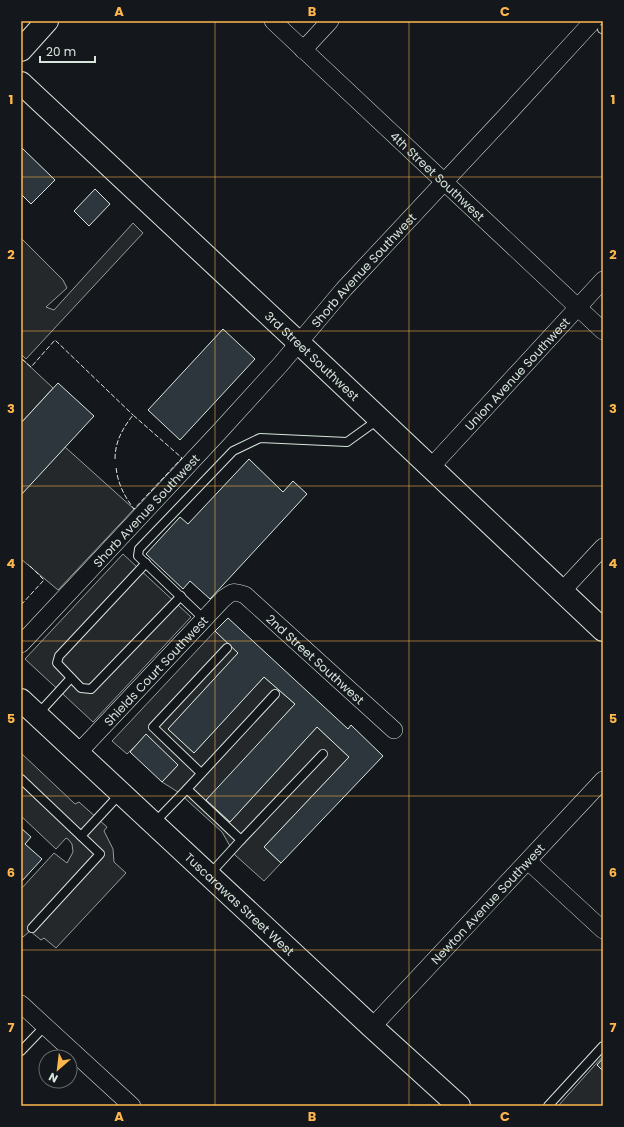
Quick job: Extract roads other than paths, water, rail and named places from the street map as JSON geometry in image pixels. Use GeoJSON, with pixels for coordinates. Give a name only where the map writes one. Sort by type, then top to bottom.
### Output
{"type":"FeatureCollection","features":[{"type":"Feature","properties":{"kind":"street"},"geometry":{"type":"LineString","coordinates":[[21,50],[47,21]]}},
{"type":"Feature","properties":{"kind":"street","name":"4th Street Southwest"},"geometry":{"type":"LineString","coordinates":[[273,21],[603,331]]}},
{"type":"Feature","properties":{"kind":"street"},"geometry":{"type":"LineString","coordinates":[[303,50],[330,21]]}},
{"type":"Feature","properties":{"kind":"street"},"geometry":{"type":"LineString","coordinates":[[593,21],[603,29]]}},
{"type":"Feature","properties":{"kind":"street","name":"Shorb Avenue Southwest"},"geometry":{"type":"LineString","coordinates":[[21,644],[220,431],[280,365],[344,289],[593,21]]}},
{"type":"Feature","properties":{"kind":"street","name":"3rd Street Southwest"},"geometry":{"type":"LineString","coordinates":[[21,83],[603,630]]}},
{"type":"Feature","properties":{"kind":"street","name":"Union Avenue Southwest"},"geometry":{"type":"LineString","coordinates":[[431,468],[603,280]]}},
{"type":"Feature","properties":{"kind":"street"},"geometry":{"type":"LineString","coordinates":[[562,591],[603,547]]}},
{"type":"Feature","properties":{"kind":"street","name":"Shields Court Southwest"},"geometry":{"type":"LineString","coordinates":[[78,753],[204,618],[230,593],[235,592]]}},
{"type":"Feature","properties":{"kind":"street","name":"2nd Street Southwest"},"geometry":{"type":"LineString","coordinates":[[235,592],[245,595],[394,730]]}},
{"type":"Feature","properties":{"kind":"street","name":"Tuscarawas Street West"},"geometry":{"type":"LineString","coordinates":[[21,700],[454,1104]]}},
{"type":"Feature","properties":{"kind":"street","name":"Newton Avenue Southwest"},"geometry":{"type":"LineString","coordinates":[[372,1027],[603,780]]}},
{"type":"Feature","properties":{"kind":"street"},"geometry":{"type":"LineString","coordinates":[[528,861],[603,930]]}},
{"type":"Feature","properties":{"kind":"street"},"geometry":{"type":"LineString","coordinates":[[21,1004],[132,1106]]}},
{"type":"Feature","properties":{"kind":"lane"},"geometry":{"type":"LineString","coordinates":[[204,618],[138,556],[139,549],[233,451],[260,438],[346,442],[379,418]]}},
{"type":"Feature","properties":{"kind":"lane"},"geometry":{"type":"LineString","coordinates":[[146,563],[59,656],[57,663],[81,688],[91,689],[181,596]]}},
{"type":"Feature","properties":{"kind":"lane"},"geometry":{"type":"LineString","coordinates":[[201,773],[153,727],[227,648]]}},
{"type":"Feature","properties":{"kind":"lane"},"geometry":{"type":"LineString","coordinates":[[37,715],[71,678]]}},
{"type":"Feature","properties":{"kind":"lane"},"geometry":{"type":"LineString","coordinates":[[154,824],[275,694]]}},
{"type":"Feature","properties":{"kind":"lane"},"geometry":{"type":"LineString","coordinates":[[208,875],[323,754]]}},
{"type":"Feature","properties":{"kind":"lane"},"geometry":{"type":"LineString","coordinates":[[21,779],[100,854],[32,928]]}},
{"type":"Feature","properties":{"kind":"lane"},"geometry":{"type":"LineString","coordinates":[[187,788],[241,840]]}},
{"type":"Feature","properties":{"kind":"lane"},"geometry":{"type":"LineString","coordinates":[[81,836],[120,793]]}},
{"type":"Feature","properties":{"kind":"lane"},"geometry":{"type":"LineString","coordinates":[[21,1051],[45,1026]]}},
{"type":"Feature","properties":{"kind":"lane"},"geometry":{"type":"LineString","coordinates":[[548,1106],[603,1046]]}}]}
